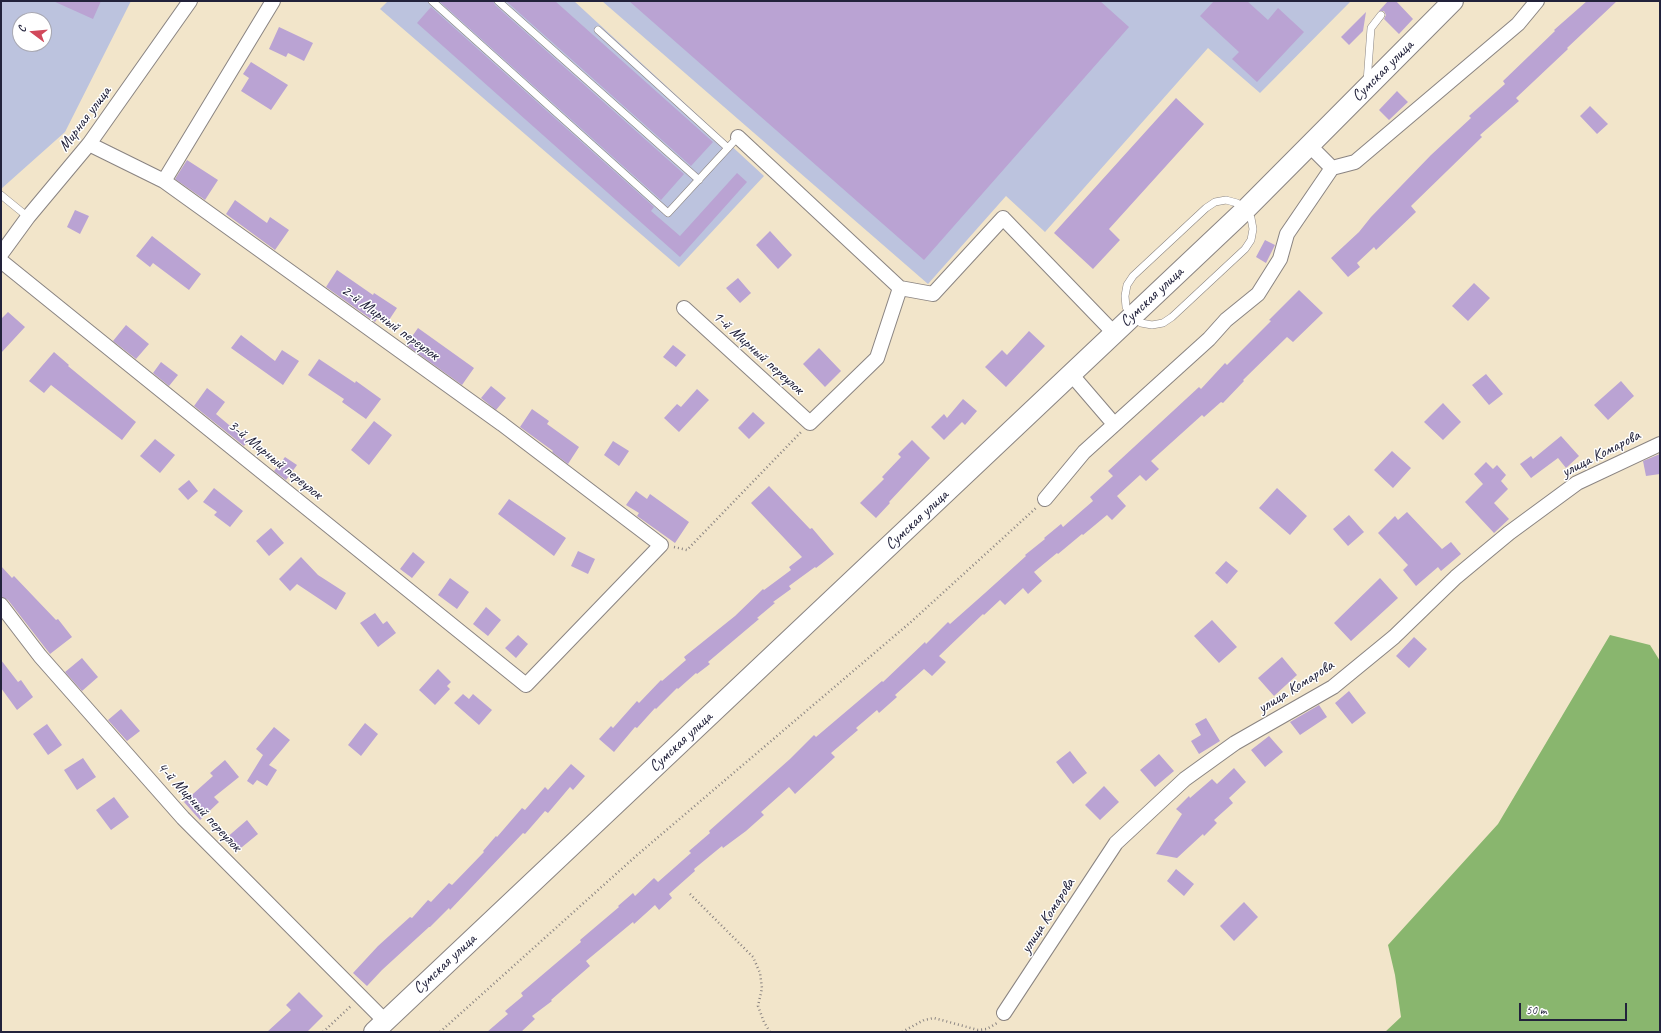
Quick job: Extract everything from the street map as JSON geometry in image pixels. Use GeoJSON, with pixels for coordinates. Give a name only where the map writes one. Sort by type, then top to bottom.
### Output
{"type":"FeatureCollection","features":[{"type":"Feature","properties":{"kind":"main road","name":"Сумская улица"},"geometry":{"type":"LineString","coordinates":[[380,1026],[1246,209],[1453,1]]}},
{"type":"Feature","properties":{"kind":"street","name":"Мирная улица"},"geometry":{"type":"LineString","coordinates":[[1,254],[28,217],[89,144],[190,1]]}},
{"type":"Feature","properties":{"kind":"street"},"geometry":{"type":"LineString","coordinates":[[164,181],[273,1]]}},
{"type":"Feature","properties":{"kind":"street"},"geometry":{"type":"LineString","coordinates":[[1045,499],[1084,452],[1209,339],[1226,320],[1258,294],[1280,259],[1287,234],[1332,168],[1355,162],[1518,24],[1537,1]]}},
{"type":"Feature","properties":{"kind":"street"},"geometry":{"type":"LineString","coordinates":[[738,137],[900,288],[933,294],[1003,218],[1114,333]]}},
{"type":"Feature","properties":{"kind":"street","name":"2-й Мирный переулок"},"geometry":{"type":"LineString","coordinates":[[89,144],[164,181],[502,424],[661,546]]}},
{"type":"Feature","properties":{"kind":"street"},"geometry":{"type":"LineString","coordinates":[[1309,145],[1332,168]]}},
{"type":"Feature","properties":{"kind":"street","name":"3-й Мирный переулок"},"geometry":{"type":"LineString","coordinates":[[1,261],[526,685],[661,546]]}},
{"type":"Feature","properties":{"kind":"street"},"geometry":{"type":"LineString","coordinates":[[810,423],[877,358],[900,288]]}},
{"type":"Feature","properties":{"kind":"street","name":"1-й Мирный переулок"},"geometry":{"type":"LineString","coordinates":[[684,308],[810,423]]}},
{"type":"Feature","properties":{"kind":"street"},"geometry":{"type":"LineString","coordinates":[[1071,374],[1114,424]]}},
{"type":"Feature","properties":{"kind":"street","name":"улица Комарова"},"geometry":{"type":"LineString","coordinates":[[1004,1013],[1116,843],[1185,778],[1235,743],[1333,687],[1394,637],[1456,577],[1509,533],[1576,483],[1660,444]]}},
{"type":"Feature","properties":{"kind":"street","name":"4-й Мирный переулок"},"geometry":{"type":"LineString","coordinates":[[1,605],[40,656],[183,818],[361,996],[380,1026]]}},
{"type":"Feature","properties":{"kind":"lane"},"geometry":{"type":"LineString","coordinates":[[432,1],[668,213],[738,137]]}},
{"type":"Feature","properties":{"kind":"lane"},"geometry":{"type":"LineString","coordinates":[[498,1],[699,180]]}},
{"type":"Feature","properties":{"kind":"lane"},"geometry":{"type":"LineString","coordinates":[[1366,88],[1371,28],[1381,15]]}},
{"type":"Feature","properties":{"kind":"lane"},"geometry":{"type":"LineString","coordinates":[[598,30],[728,148]]}},
{"type":"Feature","properties":{"kind":"lane"},"geometry":{"type":"LineString","coordinates":[[1,194],[28,217]]}},
{"type":"Feature","properties":{"kind":"lane"},"geometry":{"type":"LineString","coordinates":[[1226,200],[1236,203],[1246,209],[1251,218],[1253,229],[1251,240],[1244,249],[1172,317],[1163,323],[1152,325],[1141,323],[1132,316],[1126,307],[1125,296],[1127,285],[1134,276],[1206,208],[1215,202],[1226,200]]}},
{"type":"Feature","properties":{"kind":"path"},"geometry":{"type":"LineString","coordinates":[[661,546],[688,550],[810,423]]}},
{"type":"Feature","properties":{"kind":"path"},"geometry":{"type":"LineString","coordinates":[[440,1032],[636,856],[912,621],[1045,499]]}},
{"type":"Feature","properties":{"kind":"path"},"geometry":{"type":"LineString","coordinates":[[690,894],[753,957],[760,973],[762,988],[758,1006],[764,1022],[770,1032]]}},
{"type":"Feature","properties":{"kind":"path"},"geometry":{"type":"LineString","coordinates":[[323,1032],[361,996]]}},
{"type":"Feature","properties":{"kind":"path"},"geometry":{"type":"LineString","coordinates":[[902,1032],[924,1020],[934,1018],[978,1030],[987,1029],[996,1025],[1004,1013]]}},
{"type":"Feature","properties":{"kind":"shaded area"},"geometry":{"type":"Polygon","coordinates":[[[1,1],[131,1],[65,132],[1,189],[1,1]]]}},
{"type":"Feature","properties":{"kind":"shaded area"},"geometry":{"type":"Polygon","coordinates":[[[388,1],[574,1],[764,176],[679,267],[380,9],[388,1]]]}},
{"type":"Feature","properties":{"kind":"shaded area"},"geometry":{"type":"Polygon","coordinates":[[[602,1],[1351,1],[1260,93],[1208,48],[1045,232],[1006,196],[928,284],[602,1]]]}},
{"type":"Feature","properties":{"kind":"green space"},"geometry":{"type":"Polygon","coordinates":[[[1610,635],[1650,645],[1660,661],[1660,1032],[1385,1032],[1401,1017],[1395,975],[1388,945],[1498,824],[1610,635]]]}},
{"type":"Feature","properties":{"kind":"building"},"geometry":{"type":"Polygon","coordinates":[[[53,1],[101,1],[93,19],[53,1]]]}},
{"type":"Feature","properties":{"kind":"building"},"geometry":{"type":"Polygon","coordinates":[[[439,1],[493,1],[495,5],[684,174],[661,200],[439,1]]]}},
{"type":"Feature","properties":{"kind":"building"},"geometry":{"type":"Polygon","coordinates":[[[506,1],[555,1],[713,142],[691,166],[506,1]]]}},
{"type":"Feature","properties":{"kind":"building"},"geometry":{"type":"Polygon","coordinates":[[[629,1],[1100,1],[1129,27],[924,260],[629,1]]]}},
{"type":"Feature","properties":{"kind":"building"},"geometry":{"type":"Polygon","coordinates":[[[1214,1],[1247,1],[1268,20],[1278,8],[1304,32],[1257,82],[1232,59],[1239,52],[1200,16],[1214,1]]]}},
{"type":"Feature","properties":{"kind":"building"},"geometry":{"type":"Polygon","coordinates":[[[1388,1],[1396,1],[1413,19],[1399,34],[1384,19],[1386,15],[1384,11],[1379,11],[1388,1]]]}},
{"type":"Feature","properties":{"kind":"building"},"geometry":{"type":"Polygon","coordinates":[[[1587,1],[1617,1],[1516,98],[1519,101],[1480,135],[1482,137],[1411,206],[1416,212],[1376,250],[1374,247],[1357,263],[1360,267],[1348,277],[1331,258],[1359,232],[1371,217],[1431,155],[1471,118],[1469,116],[1505,84],[1503,81],[1555,31],[1554,30],[1587,1]]]}},
{"type":"Feature","properties":{"kind":"building"},"geometry":{"type":"Polygon","coordinates":[[[431,7],[654,207],[651,211],[680,236],[737,173],[747,182],[680,257],[417,23],[431,7]]]}},
{"type":"Feature","properties":{"kind":"building"},"geometry":{"type":"Polygon","coordinates":[[[1366,12],[1363,31],[1349,45],[1341,37],[1366,12]]]}},
{"type":"Feature","properties":{"kind":"building"},"geometry":{"type":"Polygon","coordinates":[[[279,27],[313,43],[304,61],[288,53],[286,57],[269,49],[279,27]]]}},
{"type":"Feature","properties":{"kind":"building"},"geometry":{"type":"Polygon","coordinates":[[[251,62],[288,85],[271,110],[241,91],[249,78],[243,74],[251,62]]]}},
{"type":"Feature","properties":{"kind":"building"},"geometry":{"type":"Polygon","coordinates":[[[1397,91],[1408,102],[1389,120],[1379,110],[1397,91]]]}},
{"type":"Feature","properties":{"kind":"building"},"geometry":{"type":"Polygon","coordinates":[[[1176,98],[1204,124],[1109,229],[1120,240],[1093,269],[1054,233],[1176,98]]]}},
{"type":"Feature","properties":{"kind":"building"},"geometry":{"type":"Polygon","coordinates":[[[1590,106],[1608,124],[1597,134],[1580,116],[1590,106]]]}},
{"type":"Feature","properties":{"kind":"building"},"geometry":{"type":"Polygon","coordinates":[[[187,160],[218,180],[205,200],[175,179],[187,160]]]}},
{"type":"Feature","properties":{"kind":"building"},"geometry":{"type":"Polygon","coordinates":[[[235,200],[267,223],[270,217],[289,230],[275,250],[226,214],[235,200]]]}},
{"type":"Feature","properties":{"kind":"building"},"geometry":{"type":"Polygon","coordinates":[[[75,210],[89,216],[80,234],[67,227],[75,210]]]}},
{"type":"Feature","properties":{"kind":"building"},"geometry":{"type":"Polygon","coordinates":[[[770,231],[792,255],[778,269],[756,245],[770,231]]]}},
{"type":"Feature","properties":{"kind":"building"},"geometry":{"type":"Polygon","coordinates":[[[152,236],[201,274],[189,290],[153,263],[150,267],[136,256],[152,236]]]}},
{"type":"Feature","properties":{"kind":"building"},"geometry":{"type":"Polygon","coordinates":[[[1265,240],[1275,245],[1266,263],[1256,257],[1265,240]]]}},
{"type":"Feature","properties":{"kind":"building"},"geometry":{"type":"Polygon","coordinates":[[[337,270],[373,295],[374,293],[397,308],[389,320],[380,315],[375,322],[326,287],[337,270]]]}},
{"type":"Feature","properties":{"kind":"building"},"geometry":{"type":"Polygon","coordinates":[[[738,278],[751,293],[740,303],[726,288],[738,278]]]}},
{"type":"Feature","properties":{"kind":"building"},"geometry":{"type":"Polygon","coordinates":[[[1474,283],[1490,298],[1468,321],[1452,306],[1474,283]]]}},
{"type":"Feature","properties":{"kind":"building"},"geometry":{"type":"Polygon","coordinates":[[[1299,290],[1323,313],[1293,342],[1287,337],[1243,380],[1244,381],[1223,403],[1221,402],[1204,417],[1202,415],[1151,461],[1159,469],[1146,481],[1140,475],[1117,496],[1126,506],[1112,520],[1107,515],[1034,572],[1042,581],[1028,594],[1023,588],[1005,605],[1000,600],[984,615],[983,614],[939,656],[946,662],[932,676],[924,669],[895,695],[897,697],[879,713],[877,710],[856,728],[858,730],[831,753],[835,757],[795,794],[789,787],[761,812],[764,815],[746,831],[723,848],[722,846],[694,869],[695,871],[669,894],[672,898],[659,910],[655,905],[634,924],[633,922],[586,961],[590,966],[551,1000],[552,1001],[532,1016],[535,1019],[521,1032],[487,1032],[508,1014],[505,1011],[523,996],[521,993],[581,942],[580,940],[619,907],[618,906],[633,893],[635,896],[654,878],[658,882],[691,853],[689,851],[710,833],[709,831],[790,759],[814,735],[816,737],[882,681],[883,682],[925,642],[926,644],[948,622],[950,624],[1026,556],[1025,555],[1045,539],[1044,538],[1061,524],[1063,527],[1093,501],[1090,497],[1113,476],[1108,471],[1199,387],[1201,389],[1225,363],[1227,365],[1271,321],[1269,320],[1299,290]]]}},
{"type":"Feature","properties":{"kind":"building"},"geometry":{"type":"Polygon","coordinates":[[[8,312],[25,327],[1,353],[1,319],[8,312]]]}},
{"type":"Feature","properties":{"kind":"building"},"geometry":{"type":"Polygon","coordinates":[[[126,325],[149,344],[136,359],[113,341],[126,325]]]}},
{"type":"Feature","properties":{"kind":"building"},"geometry":{"type":"Polygon","coordinates":[[[418,328],[474,368],[462,385],[406,345],[418,328]]]}},
{"type":"Feature","properties":{"kind":"building"},"geometry":{"type":"Polygon","coordinates":[[[1029,331],[1045,346],[1006,387],[985,367],[1002,350],[1007,355],[1029,331]]]}},
{"type":"Feature","properties":{"kind":"building"},"geometry":{"type":"Polygon","coordinates":[[[241,335],[275,361],[282,350],[299,361],[283,385],[231,348],[241,335]]]}},
{"type":"Feature","properties":{"kind":"building"},"geometry":{"type":"Polygon","coordinates":[[[673,345],[686,355],[676,367],[663,357],[673,345]]]}},
{"type":"Feature","properties":{"kind":"building"},"geometry":{"type":"Polygon","coordinates":[[[819,348],[841,371],[825,387],[803,364],[819,348]]]}},
{"type":"Feature","properties":{"kind":"building"},"geometry":{"type":"Polygon","coordinates":[[[54,352],[69,365],[68,366],[136,422],[122,440],[51,385],[44,393],[29,381],[54,352]]]}},
{"type":"Feature","properties":{"kind":"building"},"geometry":{"type":"Polygon","coordinates":[[[319,359],[355,383],[356,381],[381,399],[366,419],[342,402],[344,399],[308,375],[319,359]]]}},
{"type":"Feature","properties":{"kind":"building"},"geometry":{"type":"Polygon","coordinates":[[[161,362],[178,375],[169,386],[153,373],[161,362]]]}},
{"type":"Feature","properties":{"kind":"building"},"geometry":{"type":"Polygon","coordinates":[[[1486,374],[1503,394],[1489,405],[1472,385],[1486,374]]]}},
{"type":"Feature","properties":{"kind":"building"},"geometry":{"type":"Polygon","coordinates":[[[1621,381],[1634,396],[1608,420],[1594,405],[1621,381]]]}},
{"type":"Feature","properties":{"kind":"building"},"geometry":{"type":"Polygon","coordinates":[[[491,386],[506,398],[496,410],[481,398],[491,386]]]}},
{"type":"Feature","properties":{"kind":"building"},"geometry":{"type":"Polygon","coordinates":[[[207,388],[225,402],[216,414],[248,441],[244,446],[194,406],[207,388]]]}},
{"type":"Feature","properties":{"kind":"building"},"geometry":{"type":"Polygon","coordinates":[[[697,389],[709,400],[679,432],[664,418],[677,404],[681,407],[697,389]]]}},
{"type":"Feature","properties":{"kind":"building"},"geometry":{"type":"Polygon","coordinates":[[[963,399],[977,411],[965,425],[962,422],[944,440],[931,427],[944,414],[947,418],[963,399]]]}},
{"type":"Feature","properties":{"kind":"building"},"geometry":{"type":"Polygon","coordinates":[[[1443,403],[1461,422],[1443,440],[1424,422],[1443,403]]]}},
{"type":"Feature","properties":{"kind":"building"},"geometry":{"type":"Polygon","coordinates":[[[532,409],[549,421],[547,424],[579,447],[568,464],[520,427],[532,409]]]}},
{"type":"Feature","properties":{"kind":"building"},"geometry":{"type":"Polygon","coordinates":[[[753,412],[765,423],[749,439],[738,428],[753,412]]]}},
{"type":"Feature","properties":{"kind":"building"},"geometry":{"type":"Polygon","coordinates":[[[374,421],[392,435],[369,465],[351,450],[374,421]]]}},
{"type":"Feature","properties":{"kind":"building"},"geometry":{"type":"Polygon","coordinates":[[[1561,436],[1579,456],[1566,468],[1558,458],[1531,478],[1520,464],[1531,456],[1533,459],[1561,436]]]}},
{"type":"Feature","properties":{"kind":"building"},"geometry":{"type":"Polygon","coordinates":[[[155,439],[175,455],[160,473],[140,456],[155,439]]]}},
{"type":"Feature","properties":{"kind":"building"},"geometry":{"type":"Polygon","coordinates":[[[912,440],[930,458],[876,518],[860,503],[884,479],[882,477],[901,457],[898,454],[912,440]]]}},
{"type":"Feature","properties":{"kind":"building"},"geometry":{"type":"Polygon","coordinates":[[[613,441],[629,451],[619,466],[604,455],[613,441]]]}},
{"type":"Feature","properties":{"kind":"building"},"geometry":{"type":"Polygon","coordinates":[[[1392,451],[1411,468],[1393,488],[1374,470],[1392,451]]]}},
{"type":"Feature","properties":{"kind":"building"},"geometry":{"type":"Polygon","coordinates":[[[1660,454],[1660,474],[1646,476],[1643,461],[1660,454]]]}},
{"type":"Feature","properties":{"kind":"building"},"geometry":{"type":"Polygon","coordinates":[[[285,457],[297,465],[286,480],[274,471],[285,457]]]}},
{"type":"Feature","properties":{"kind":"building"},"geometry":{"type":"Polygon","coordinates":[[[1486,462],[1493,469],[1497,465],[1506,475],[1501,481],[1508,489],[1494,503],[1509,519],[1494,533],[1465,502],[1483,484],[1474,474],[1486,462]]]}},
{"type":"Feature","properties":{"kind":"building"},"geometry":{"type":"Polygon","coordinates":[[[189,480],[198,491],[188,500],[178,489],[189,480]]]}},
{"type":"Feature","properties":{"kind":"building"},"geometry":{"type":"Polygon","coordinates":[[[769,486],[810,529],[812,528],[834,554],[789,586],[791,589],[773,602],[775,603],[757,618],[759,619],[708,662],[710,664],[697,674],[696,673],[678,689],[677,688],[656,709],[655,708],[637,728],[635,727],[614,752],[599,739],[611,726],[613,728],[637,701],[639,703],[661,680],[662,681],[686,660],[684,657],[735,616],[763,589],[764,590],[791,570],[789,567],[802,557],[751,503],[769,486]]]}},
{"type":"Feature","properties":{"kind":"building"},"geometry":{"type":"Polygon","coordinates":[[[214,488],[243,511],[230,527],[214,515],[217,512],[203,502],[214,488]]]}},
{"type":"Feature","properties":{"kind":"building"},"geometry":{"type":"Polygon","coordinates":[[[1277,488],[1307,516],[1290,535],[1259,508],[1277,488]]]}},
{"type":"Feature","properties":{"kind":"building"},"geometry":{"type":"Polygon","coordinates":[[[636,491],[647,499],[650,494],[689,522],[675,543],[637,516],[639,513],[626,505],[636,491]]]}},
{"type":"Feature","properties":{"kind":"building"},"geometry":{"type":"Polygon","coordinates":[[[509,499],[566,538],[554,556],[498,514],[509,499]]]}},
{"type":"Feature","properties":{"kind":"building"},"geometry":{"type":"Polygon","coordinates":[[[1407,512],[1442,549],[1451,542],[1461,554],[1441,571],[1438,567],[1416,586],[1403,570],[1408,565],[1378,533],[1395,516],[1398,520],[1407,512]]]}},
{"type":"Feature","properties":{"kind":"building"},"geometry":{"type":"Polygon","coordinates":[[[1349,515],[1364,532],[1348,546],[1333,529],[1349,515]]]}},
{"type":"Feature","properties":{"kind":"building"},"geometry":{"type":"Polygon","coordinates":[[[271,528],[284,543],[269,556],[256,541],[271,528]]]}},
{"type":"Feature","properties":{"kind":"building"},"geometry":{"type":"Polygon","coordinates":[[[578,551],[595,559],[588,574],[571,566],[578,551]]]}},
{"type":"Feature","properties":{"kind":"building"},"geometry":{"type":"Polygon","coordinates":[[[413,552],[425,562],[412,578],[400,569],[413,552]]]}},
{"type":"Feature","properties":{"kind":"building"},"geometry":{"type":"Polygon","coordinates":[[[301,557],[318,575],[346,593],[336,610],[297,584],[290,591],[279,579],[301,557]]]}},
{"type":"Feature","properties":{"kind":"building"},"geometry":{"type":"Polygon","coordinates":[[[1226,561],[1238,571],[1227,584],[1215,573],[1226,561]]]}},
{"type":"Feature","properties":{"kind":"building"},"geometry":{"type":"Polygon","coordinates":[[[1,566],[12,578],[14,576],[56,620],[58,619],[72,637],[50,654],[8,600],[1,597],[1,566]]]}},
{"type":"Feature","properties":{"kind":"building"},"geometry":{"type":"Polygon","coordinates":[[[450,578],[469,592],[457,609],[438,595],[450,578]]]}},
{"type":"Feature","properties":{"kind":"building"},"geometry":{"type":"Polygon","coordinates":[[[1380,578],[1398,598],[1351,641],[1334,623],[1380,578]]]}},
{"type":"Feature","properties":{"kind":"building"},"geometry":{"type":"Polygon","coordinates":[[[486,607],[501,620],[488,636],[473,624],[486,607]]]}},
{"type":"Feature","properties":{"kind":"building"},"geometry":{"type":"Polygon","coordinates":[[[375,613],[383,624],[387,621],[396,633],[378,647],[360,623],[375,613]]]}},
{"type":"Feature","properties":{"kind":"building"},"geometry":{"type":"Polygon","coordinates":[[[1212,620],[1237,647],[1219,663],[1194,636],[1212,620]]]}},
{"type":"Feature","properties":{"kind":"building"},"geometry":{"type":"Polygon","coordinates":[[[518,635],[528,644],[516,658],[505,648],[518,635]]]}},
{"type":"Feature","properties":{"kind":"building"},"geometry":{"type":"Polygon","coordinates":[[[1414,637],[1427,649],[1409,668],[1396,656],[1414,637]]]}},
{"type":"Feature","properties":{"kind":"building"},"geometry":{"type":"Polygon","coordinates":[[[1282,657],[1297,675],[1274,696],[1258,678],[1282,657]]]}},
{"type":"Feature","properties":{"kind":"building"},"geometry":{"type":"Polygon","coordinates":[[[82,658],[98,677],[82,691],[65,672],[82,658]]]}},
{"type":"Feature","properties":{"kind":"building"},"geometry":{"type":"Polygon","coordinates":[[[1,660],[18,682],[21,680],[33,697],[17,710],[1,688],[1,660]]]}},
{"type":"Feature","properties":{"kind":"building"},"geometry":{"type":"Polygon","coordinates":[[[438,669],[451,682],[447,686],[450,689],[435,705],[419,690],[438,669]]]}},
{"type":"Feature","properties":{"kind":"building"},"geometry":{"type":"Polygon","coordinates":[[[1349,691],[1366,713],[1352,724],[1335,703],[1349,691]]]}},
{"type":"Feature","properties":{"kind":"building"},"geometry":{"type":"Polygon","coordinates":[[[463,694],[469,699],[473,694],[492,710],[479,725],[454,703],[463,694]]]}},
{"type":"Feature","properties":{"kind":"building"},"geometry":{"type":"Polygon","coordinates":[[[1319,705],[1327,717],[1300,735],[1290,722],[1319,705]]]}},
{"type":"Feature","properties":{"kind":"building"},"geometry":{"type":"Polygon","coordinates":[[[121,709],[140,731],[127,741],[108,720],[121,709]]]}},
{"type":"Feature","properties":{"kind":"building"},"geometry":{"type":"Polygon","coordinates":[[[1206,718],[1220,741],[1199,754],[1191,741],[1201,735],[1195,724],[1206,718]]]}},
{"type":"Feature","properties":{"kind":"building"},"geometry":{"type":"Polygon","coordinates":[[[365,723],[378,734],[361,756],[348,745],[365,723]]]}},
{"type":"Feature","properties":{"kind":"building"},"geometry":{"type":"Polygon","coordinates":[[[47,724],[62,745],[48,755],[33,734],[47,724]]]}},
{"type":"Feature","properties":{"kind":"building"},"geometry":{"type":"Polygon","coordinates":[[[274,727],[290,740],[269,765],[277,770],[267,786],[257,780],[253,785],[247,781],[263,755],[256,749],[274,727]]]}},
{"type":"Feature","properties":{"kind":"building"},"geometry":{"type":"Polygon","coordinates":[[[1269,736],[1283,752],[1265,767],[1251,750],[1269,736]]]}},
{"type":"Feature","properties":{"kind":"building"},"geometry":{"type":"Polygon","coordinates":[[[1070,751],[1087,773],[1073,784],[1056,762],[1070,751]]]}},
{"type":"Feature","properties":{"kind":"building"},"geometry":{"type":"Polygon","coordinates":[[[1159,754],[1174,771],[1155,787],[1140,770],[1159,754]]]}},
{"type":"Feature","properties":{"kind":"building"},"geometry":{"type":"Polygon","coordinates":[[[83,758],[96,777],[77,790],[64,770],[83,758]]]}},
{"type":"Feature","properties":{"kind":"building"},"geometry":{"type":"Polygon","coordinates":[[[225,760],[239,777],[214,797],[219,802],[200,820],[184,802],[213,776],[210,773],[225,760]]]}},
{"type":"Feature","properties":{"kind":"building"},"geometry":{"type":"Polygon","coordinates":[[[571,764],[585,776],[573,790],[570,787],[548,813],[545,811],[525,834],[523,833],[450,910],[449,908],[382,970],[367,986],[353,973],[378,946],[410,917],[412,918],[428,900],[431,902],[449,883],[452,885],[484,852],[483,851],[522,808],[525,810],[545,787],[548,790],[571,764]]]}},
{"type":"Feature","properties":{"kind":"building"},"geometry":{"type":"Polygon","coordinates":[[[1234,768],[1246,782],[1229,798],[1233,803],[1214,820],[1217,823],[1204,836],[1203,834],[1177,858],[1156,854],[1182,814],[1176,809],[1189,796],[1190,798],[1212,779],[1217,784],[1234,768]]]}},
{"type":"Feature","properties":{"kind":"building"},"geometry":{"type":"Polygon","coordinates":[[[1104,786],[1119,802],[1100,820],[1085,805],[1104,786]]]}},
{"type":"Feature","properties":{"kind":"building"},"geometry":{"type":"Polygon","coordinates":[[[114,797],[129,817],[111,830],[96,810],[114,797]]]}},
{"type":"Feature","properties":{"kind":"building"},"geometry":{"type":"Polygon","coordinates":[[[247,820],[258,834],[236,852],[225,839],[247,820]]]}},
{"type":"Feature","properties":{"kind":"building"},"geometry":{"type":"Polygon","coordinates":[[[1176,869],[1194,884],[1184,896],[1167,881],[1176,869]]]}},
{"type":"Feature","properties":{"kind":"building"},"geometry":{"type":"Polygon","coordinates":[[[1244,902],[1258,917],[1234,941],[1220,926],[1244,902]]]}},
{"type":"Feature","properties":{"kind":"building"},"geometry":{"type":"Polygon","coordinates":[[[299,992],[323,1016],[307,1032],[267,1032],[291,1010],[286,1005],[299,992]]]}}]}
